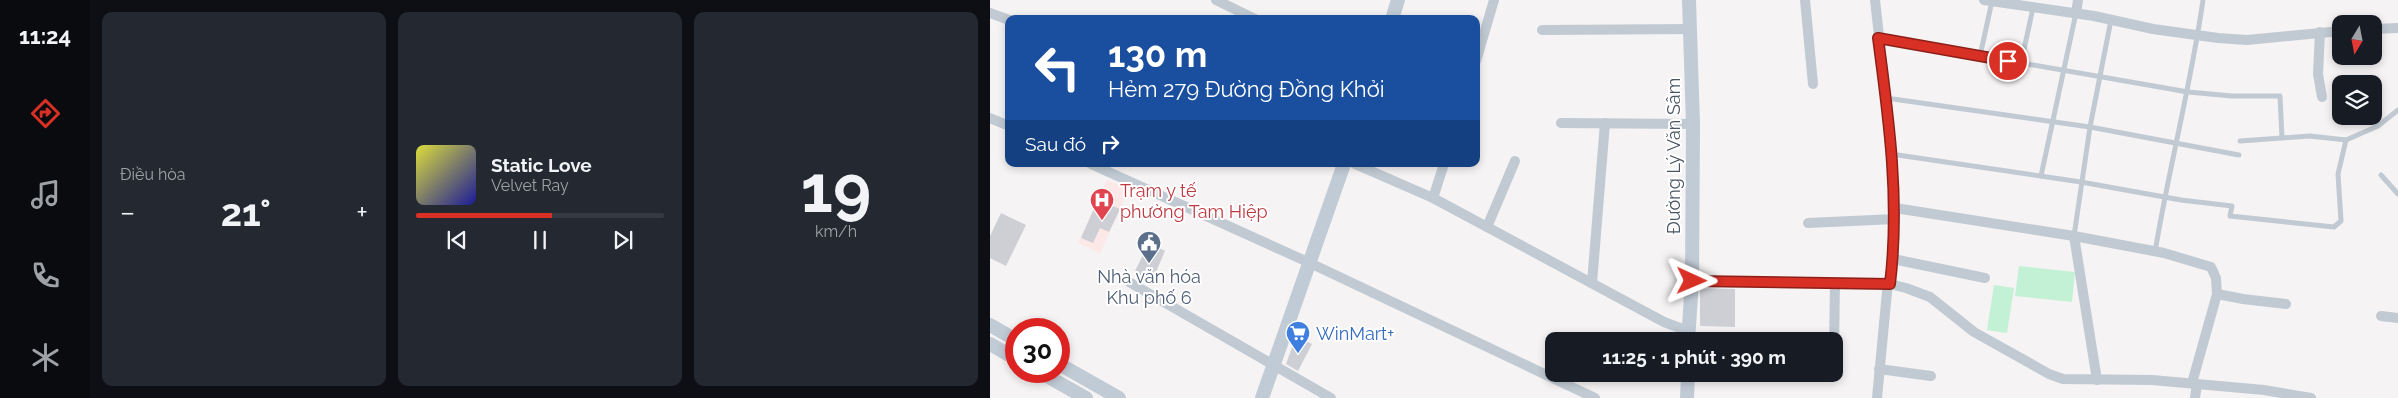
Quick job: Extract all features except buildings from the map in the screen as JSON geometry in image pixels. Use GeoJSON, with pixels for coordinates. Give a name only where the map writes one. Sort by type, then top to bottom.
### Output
{"type":"FeatureCollection","features":[{"type":"Feature","properties":{"kind":"street"},"geometry":{"type":"LineString","coordinates":[[1216,0],[1247,15]]}},
{"type":"Feature","properties":{"kind":"street"},"geometry":{"type":"LineString","coordinates":[[1393,15],[1398,0]]}},
{"type":"Feature","properties":{"kind":"street"},"geometry":{"type":"LineString","coordinates":[[1480,47],[1494,0]]}},
{"type":"Feature","properties":{"kind":"street","name":"Đường Lý Văn Sâm"},"geometry":{"type":"LineString","coordinates":[[1688,332],[1692,281],[1693,124],[1689,0]]}},
{"type":"Feature","properties":{"kind":"street"},"geometry":{"type":"LineString","coordinates":[[1805,0],[1813,84]]}},
{"type":"Feature","properties":{"kind":"street"},"geometry":{"type":"LineString","coordinates":[[1875,0],[1886,98],[1895,208],[1893,259],[1890,284],[1887,292],[1877,398]]}},
{"type":"Feature","properties":{"kind":"street"},"geometry":{"type":"LineString","coordinates":[[1989,0],[2034,4],[2153,30],[2247,40],[2332,31]]}},
{"type":"Feature","properties":{"kind":"street"},"geometry":{"type":"LineString","coordinates":[[2076,13],[2078,0]]}},
{"type":"Feature","properties":{"kind":"street"},"geometry":{"type":"LineString","coordinates":[[990,13],[1005,19]]}},
{"type":"Feature","properties":{"kind":"street"},"geometry":{"type":"LineString","coordinates":[[2382,29],[2398,28]]}},
{"type":"Feature","properties":{"kind":"street"},"geometry":{"type":"LineString","coordinates":[[1542,30],[1691,29]]}},
{"type":"Feature","properties":{"kind":"street"},"geometry":{"type":"LineString","coordinates":[[2320,32],[2318,74],[2322,97]]}},
{"type":"Feature","properties":{"kind":"street"},"geometry":{"type":"LineString","coordinates":[[990,118],[1005,124]]}},
{"type":"Feature","properties":{"kind":"street"},"geometry":{"type":"LineString","coordinates":[[1561,123],[1693,124]]}},
{"type":"Feature","properties":{"kind":"street"},"geometry":{"type":"LineString","coordinates":[[1592,283],[1605,123]]}},
{"type":"Feature","properties":{"kind":"street"},"geometry":{"type":"LineString","coordinates":[[1487,227],[1515,160]]}},
{"type":"Feature","properties":{"kind":"street"},"geometry":{"type":"LineString","coordinates":[[1098,167],[1310,263],[1595,398]]}},
{"type":"Feature","properties":{"kind":"street"},"geometry":{"type":"LineString","coordinates":[[1262,398],[1275,366],[1343,167]]}},
{"type":"Feature","properties":{"kind":"street"},"geometry":{"type":"LineString","coordinates":[[1362,167],[1433,198],[1681,332]]}},
{"type":"Feature","properties":{"kind":"street"},"geometry":{"type":"LineString","coordinates":[[1433,198],[1443,167]]}},
{"type":"Feature","properties":{"kind":"street"},"geometry":{"type":"LineString","coordinates":[[1895,208],[2074,236],[2195,261],[2211,267],[2216,278],[2217,294],[2194,384],[2194,398]]}},
{"type":"Feature","properties":{"kind":"street"},"geometry":{"type":"LineString","coordinates":[[1808,223],[1895,219]]}},
{"type":"Feature","properties":{"kind":"street"},"geometry":{"type":"LineString","coordinates":[[2074,236],[2097,380]]}},
{"type":"Feature","properties":{"kind":"street"},"geometry":{"type":"LineString","coordinates":[[1893,259],[1985,278]]}},
{"type":"Feature","properties":{"kind":"street"},"geometry":{"type":"LineString","coordinates":[[1692,281],[1890,284],[1930,297],[1974,332],[2050,374],[2063,379],[2152,380],[2264,390],[2311,398]]}},
{"type":"Feature","properties":{"kind":"street"},"geometry":{"type":"LineString","coordinates":[[1129,282],[1331,398]]}},
{"type":"Feature","properties":{"kind":"street"},"geometry":{"type":"LineString","coordinates":[[1834,332],[1835,283]]}},
{"type":"Feature","properties":{"kind":"street"},"geometry":{"type":"LineString","coordinates":[[2217,294],[2286,304]]}},
{"type":"Feature","properties":{"kind":"street"},"geometry":{"type":"LineString","coordinates":[[2381,316],[2398,318]]}},
{"type":"Feature","properties":{"kind":"street"},"geometry":{"type":"LineString","coordinates":[[990,325],[1005,334]]}},
{"type":"Feature","properties":{"kind":"street"},"geometry":{"type":"LineString","coordinates":[[990,344],[1005,353]]}},
{"type":"Feature","properties":{"kind":"street"},"geometry":{"type":"LineString","coordinates":[[1879,369],[1930,376]]}},
{"type":"Feature","properties":{"kind":"street"},"geometry":{"type":"LineString","coordinates":[[1070,370],[1119,398]]}},
{"type":"Feature","properties":{"kind":"street"},"geometry":{"type":"LineString","coordinates":[[1687,398],[1688,382]]}},
{"type":"Feature","properties":{"kind":"street"},"geometry":{"type":"LineString","coordinates":[[1059,383],[1086,398]]}},
{"type":"Feature","properties":{"kind":"lane"},"geometry":{"type":"LineString","coordinates":[[1980,56],[1989,0]]}},
{"type":"Feature","properties":{"kind":"lane"},"geometry":{"type":"LineString","coordinates":[[2155,252],[2164,196],[2188,92],[2203,0]]}},
{"type":"Feature","properties":{"kind":"lane"},"geometry":{"type":"LineString","coordinates":[[2021,63],[2034,4]]}},
{"type":"Feature","properties":{"kind":"lane"},"geometry":{"type":"LineString","coordinates":[[2041,176],[2076,13]]}},
{"type":"Feature","properties":{"kind":"lane"},"geometry":{"type":"LineString","coordinates":[[2074,236],[2090,127],[2111,20]]}},
{"type":"Feature","properties":{"kind":"lane"},"geometry":{"type":"LineString","coordinates":[[1878,38],[2188,92],[2232,96],[2280,96],[2282,138]]}},
{"type":"Feature","properties":{"kind":"lane"},"geometry":{"type":"LineString","coordinates":[[1886,98],[2090,127],[2239,155]]}},
{"type":"Feature","properties":{"kind":"lane"},"geometry":{"type":"LineString","coordinates":[[2240,141],[2310,136],[2346,140],[2378,126],[2397,112]]}},
{"type":"Feature","properties":{"kind":"lane"},"geometry":{"type":"LineString","coordinates":[[1891,154],[2082,182],[2181,200],[2232,206],[2230,216],[2334,227],[2341,221],[2338,174],[2346,140]]}},
{"type":"Feature","properties":{"kind":"lane"},"geometry":{"type":"LineString","coordinates":[[2381,175],[2398,194]]}},
{"type":"Feature","properties":{"kind":"shaded area","name":"Trạm y tế phường Tam Hiệp"},"geometry":{"type":"Polygon","coordinates":[[[1107,180],[1129,190],[1100,253],[1078,243],[1107,180]]]}},
{"type":"Feature","properties":{"kind":"green space"},"geometry":{"type":"Polygon","coordinates":[[[2019,266],[2075,272],[2072,302],[2015,296],[2019,266]]]}},
{"type":"Feature","properties":{"kind":"green space"},"geometry":{"type":"Polygon","coordinates":[[[1994,285],[2014,288],[2007,333],[1987,330],[1994,285]]]}},
{"type":"Feature","properties":{"kind":"place","name":"Trạm y tế phường Tam Hiệp"},"geometry":{"type":"Point","coordinates":[1102,221]}},
{"type":"Feature","properties":{"kind":"place","name":"Nhà văn hóa Khu phố 6"},"geometry":{"type":"Point","coordinates":[1149,264]}},
{"type":"Feature","properties":{"kind":"place","name":"WinMart+"},"geometry":{"type":"Point","coordinates":[1298,354]}},
{"type":"Feature","properties":{"kind":"route"},"geometry":{"type":"LineString","coordinates":[[1692,281],[1890,284],[1895,208],[1889,127],[1878,38],[2008,61]]}}]}
